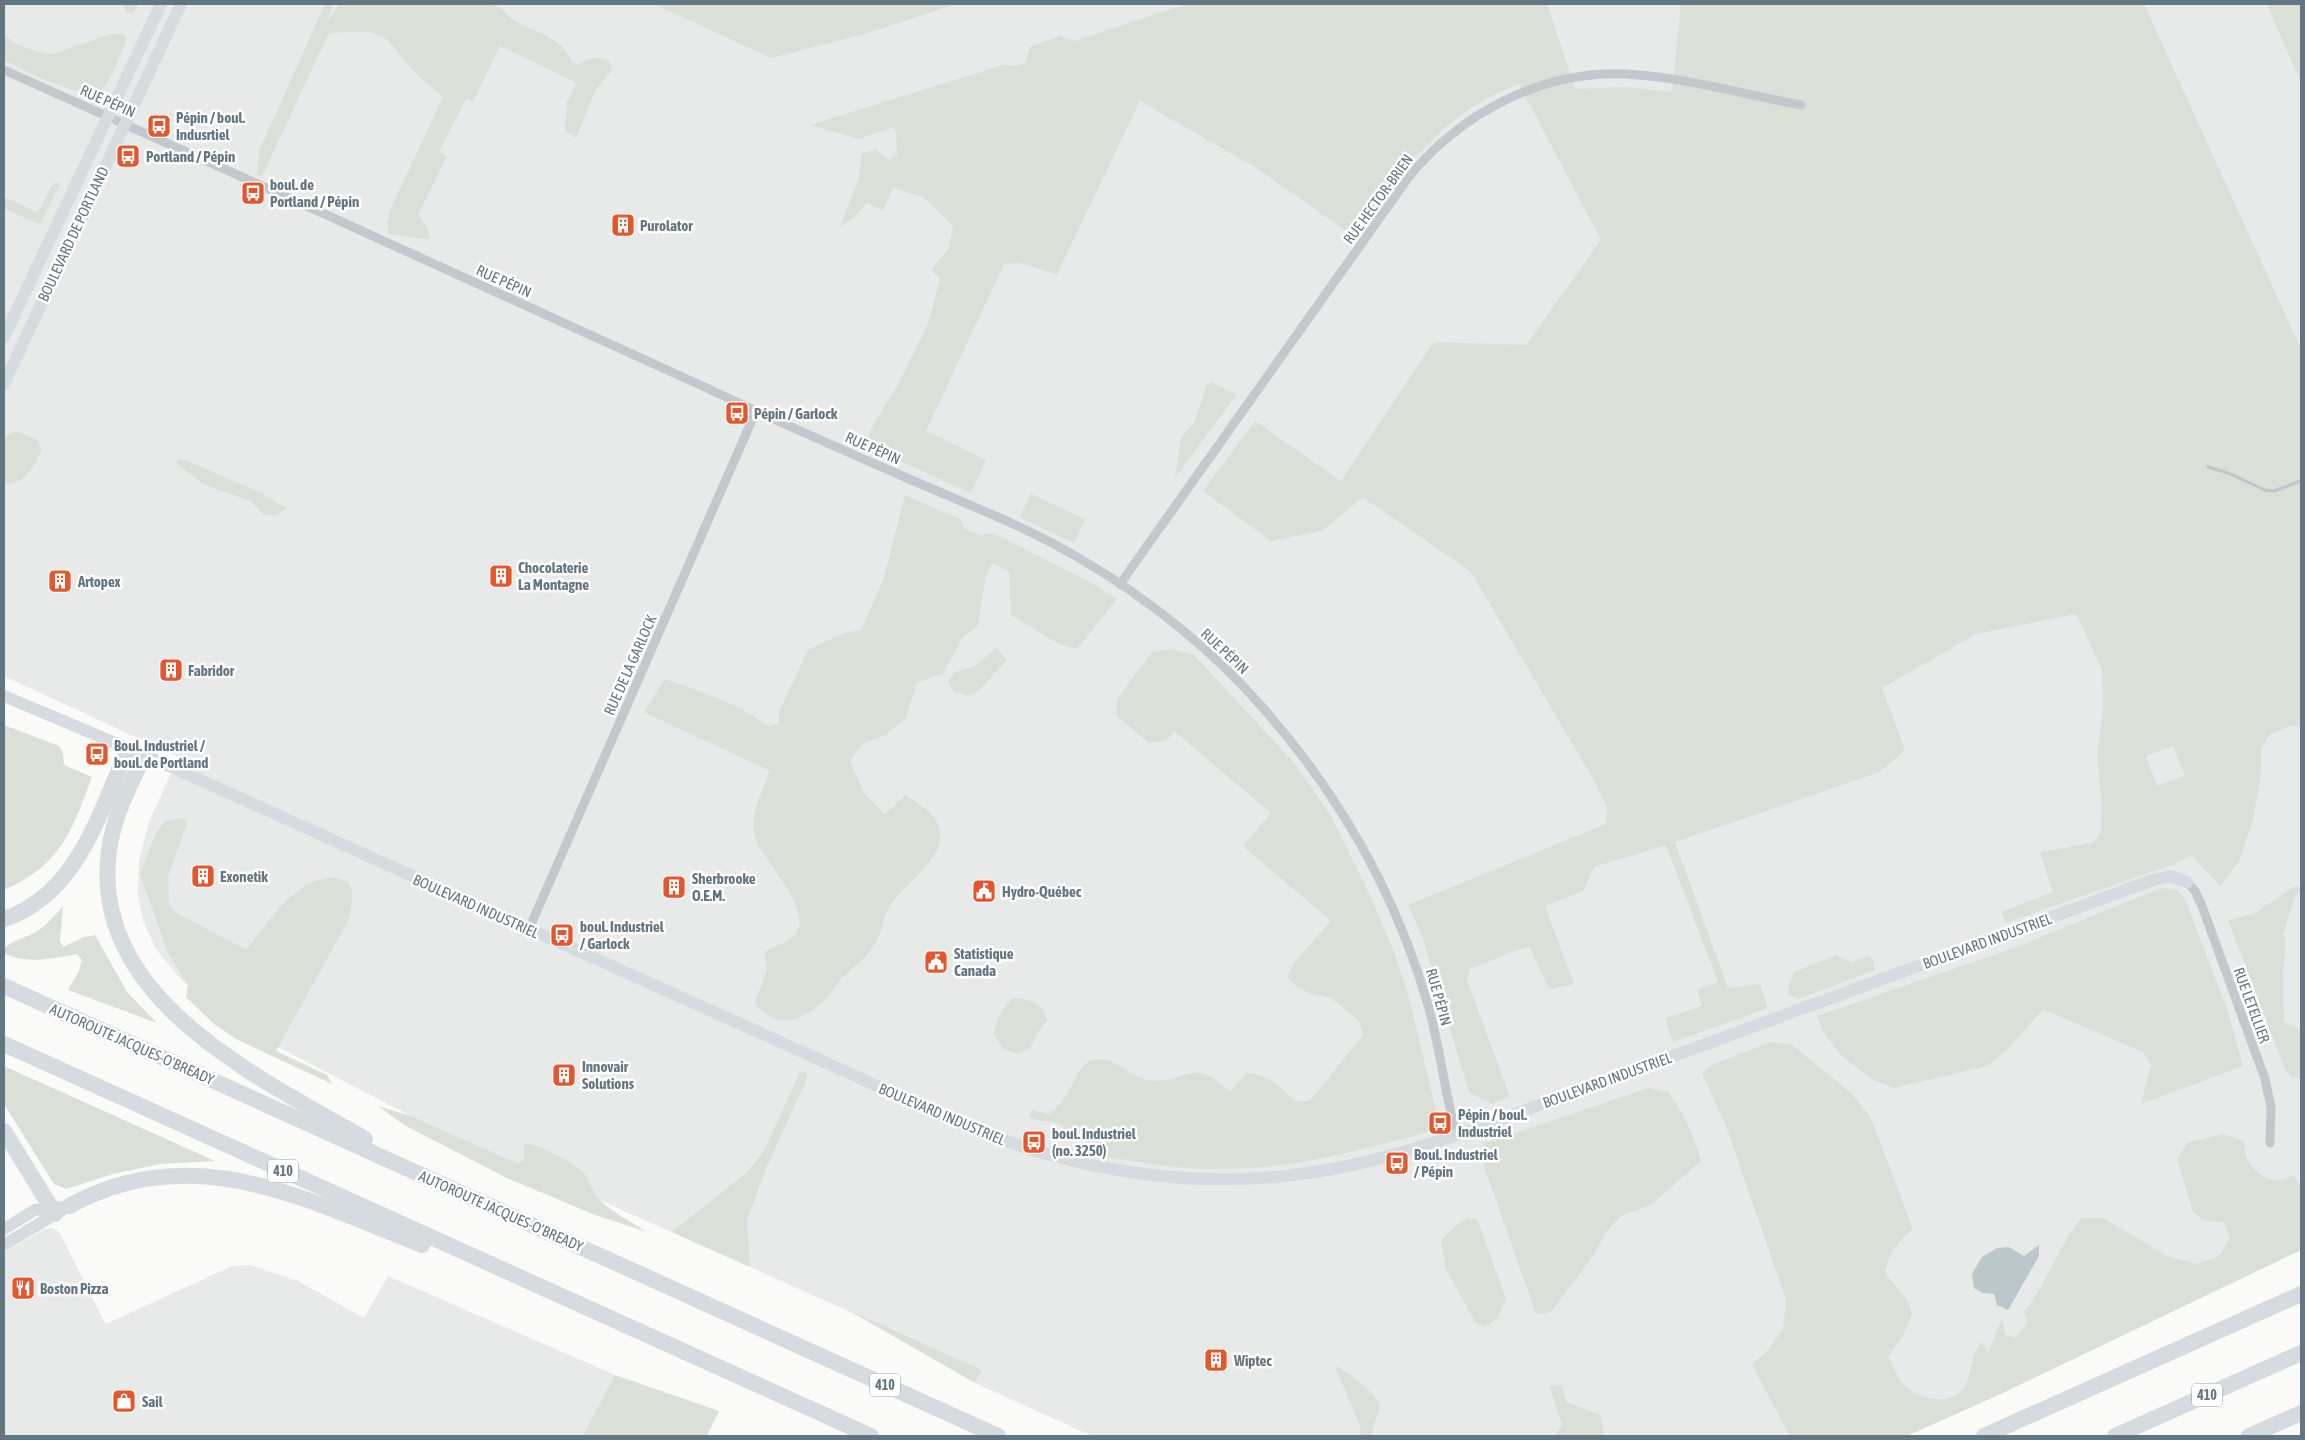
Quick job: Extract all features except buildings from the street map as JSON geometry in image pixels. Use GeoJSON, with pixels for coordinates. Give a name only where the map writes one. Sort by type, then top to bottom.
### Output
{"type":"FeatureCollection","features":[{"type":"Feature","properties":{"kind":"highway"},"geometry":{"type":"LineString","coordinates":[[4,919],[21,912],[41,899],[57,886],[70,870],[91,830],[128,748]]}},
{"type":"Feature","properties":{"kind":"highway"},"geometry":{"type":"LineString","coordinates":[[144,755],[114,826],[108,853],[108,873],[110,900],[116,925],[128,953],[144,978],[178,1017],[212,1047],[280,1090],[440,1183]]}},
{"type":"Feature","properties":{"kind":"highway","name":"AUTOROUTE JACQUES-O'BREADY"},"geometry":{"type":"LineString","coordinates":[[4,986],[998,1436]]}},
{"type":"Feature","properties":{"kind":"highway","name":"410"},"geometry":{"type":"LineString","coordinates":[[4,1044],[871,1436]]}},
{"type":"Feature","properties":{"kind":"highway"},"geometry":{"type":"LineString","coordinates":[[4,1130],[58,1209],[108,1189],[145,1180],[195,1176],[246,1181],[292,1194],[562,1297]]}},
{"type":"Feature","properties":{"kind":"highway"},"geometry":{"type":"LineString","coordinates":[[2175,1351],[2301,1284]]}},
{"type":"Feature","properties":{"kind":"highway"},"geometry":{"type":"LineString","coordinates":[[1984,1436],[2301,1294]]}},
{"type":"Feature","properties":{"kind":"highway","name":"410"},"geometry":{"type":"LineString","coordinates":[[2115,1436],[2297,1355]]}},
{"type":"Feature","properties":{"kind":"highway"},"geometry":{"type":"LineString","coordinates":[[2249,1436],[2301,1413]]}},
{"type":"Feature","properties":{"kind":"street","name":"BOULEVARD DE PORTLAND"},"geometry":{"type":"LineString","coordinates":[[4,337],[161,4]]}},
{"type":"Feature","properties":{"kind":"street","name":"BOULEVARD DE PORTLAND"},"geometry":{"type":"LineString","coordinates":[[4,384],[124,124],[182,4]]}},
{"type":"Feature","properties":{"kind":"street","name":"RUE PÉPIN"},"geometry":{"type":"LineString","coordinates":[[4,70],[756,411],[1018,527],[1078,558],[1120,584],[1187,635],[1249,692],[1316,773],[1353,829],[1393,910],[1420,980],[1436,1034],[1456,1135]]}},
{"type":"Feature","properties":{"kind":"street","name":"RUE HECTOR-BRIEN"},"geometry":{"type":"LineString","coordinates":[[1120,584],[1408,178],[1429,154],[1468,121],[1500,102],[1534,88],[1569,79],[1606,75],[1666,78],[1801,105]]}},
{"type":"Feature","properties":{"kind":"street","name":"RUE DE LA GARLOCK"},"geometry":{"type":"LineString","coordinates":[[529,929],[756,411]]}},
{"type":"Feature","properties":{"kind":"street","name":"BOULEVARD INDUSTRIEL"},"geometry":{"type":"LineString","coordinates":[[4,688],[78,726]]}},
{"type":"Feature","properties":{"kind":"street","name":"BOULEVARD INDUSTRIEL"},"geometry":{"type":"LineString","coordinates":[[4,696],[144,755],[964,1125],[1031,1151],[1079,1164],[1140,1174],[1186,1178],[1273,1177],[1307,1174],[1405,1152],[2150,881],[2170,876],[2187,882]]}},
{"type":"Feature","properties":{"kind":"street","name":"RUE LETELLIER"},"geometry":{"type":"LineString","coordinates":[[2187,882],[2195,891],[2202,906],[2265,1079],[2271,1107],[2270,1143]]}},
{"type":"Feature","properties":{"kind":"street"},"geometry":{"type":"LineString","coordinates":[[4,1229],[35,1210],[58,1209]]}},
{"type":"Feature","properties":{"kind":"street"},"geometry":{"type":"LineString","coordinates":[[4,1245],[58,1209]]}},
{"type":"Feature","properties":{"kind":"shaded area"},"geometry":{"type":"Polygon","coordinates":[[[4,4],[2301,4],[2301,1242],[1894,1436],[1092,1436],[975,1383],[981,1370],[411,1116],[278,1047],[227,1018],[198,995],[176,974],[156,949],[143,921],[138,895],[139,860],[149,822],[178,757],[4,676],[4,4]]]}},
{"type":"Feature","properties":{"kind":"shaded area"},"geometry":{"type":"Polygon","coordinates":[[[122,4],[139,4],[132,13],[126,11],[122,4]]]}},
{"type":"Feature","properties":{"kind":"shaded area"},"geometry":{"type":"Polygon","coordinates":[[[325,4],[333,4],[327,23],[339,4],[492,4],[517,22],[556,41],[572,62],[578,65],[592,58],[599,58],[608,60],[612,67],[610,73],[596,89],[576,138],[565,130],[567,102],[577,83],[500,46],[473,102],[466,99],[439,152],[447,156],[418,215],[427,227],[430,237],[426,239],[389,234],[387,223],[391,208],[443,97],[418,76],[392,45],[380,35],[362,31],[337,32],[328,35],[262,176],[257,175],[259,151],[325,4]]]}},
{"type":"Feature","properties":{"kind":"shaded area"},"geometry":{"type":"Polygon","coordinates":[[[654,4],[956,4],[861,35],[771,58],[654,4]]]}},
{"type":"Feature","properties":{"kind":"shaded area"},"geometry":{"type":"Polygon","coordinates":[[[1186,4],[1547,4],[1575,89],[1623,87],[1672,92],[1681,4],[2144,4],[2301,349],[2301,726],[2290,726],[2270,734],[2261,749],[2261,772],[2253,820],[2239,861],[2220,886],[2192,856],[2006,923],[2001,912],[2053,892],[2040,852],[2092,843],[2101,833],[2102,807],[2097,756],[2103,711],[2102,669],[2076,614],[1976,634],[1882,688],[1905,750],[1880,772],[1675,842],[1728,988],[1760,984],[1768,1008],[1673,1042],[1665,1018],[1702,1006],[1697,990],[1718,982],[1666,845],[1594,867],[1583,891],[1545,906],[1574,984],[1549,989],[1530,947],[1470,969],[1467,980],[1510,1097],[1491,1104],[1469,1092],[1422,936],[1408,905],[1606,824],[1607,807],[1595,782],[1471,572],[1363,497],[1322,531],[1271,541],[1203,491],[1255,421],[1341,481],[1434,342],[1526,345],[1601,240],[1519,84],[1491,96],[1466,111],[1445,128],[1407,167],[1355,237],[1258,169],[1140,101],[1057,274],[1019,263],[1004,264],[926,431],[986,460],[971,493],[865,445],[873,425],[898,385],[929,321],[940,278],[931,270],[949,248],[953,226],[923,197],[893,188],[883,210],[866,203],[856,216],[840,227],[859,178],[862,154],[875,149],[889,160],[897,155],[896,133],[892,127],[859,139],[810,125],[1003,65],[1017,66],[1025,63],[1030,47],[1060,36],[1075,41],[1186,4]],[[2173,746],[2146,756],[2157,786],[2185,776],[2173,746]]]}},
{"type":"Feature","properties":{"kind":"shaded area"},"geometry":{"type":"Polygon","coordinates":[[[2267,4],[2301,4],[2301,83],[2269,9],[2267,4]]]}},
{"type":"Feature","properties":{"kind":"shaded area"},"geometry":{"type":"Polygon","coordinates":[[[111,34],[124,34],[126,42],[105,86],[101,90],[92,93],[81,92],[53,83],[4,60],[4,35],[16,44],[44,54],[53,54],[111,34]]]}},
{"type":"Feature","properties":{"kind":"shaded area"},"geometry":{"type":"Polygon","coordinates":[[[56,182],[60,184],[41,222],[38,224],[4,208],[4,197],[36,212],[56,182]]]}},
{"type":"Feature","properties":{"kind":"shaded area"},"geometry":{"type":"Polygon","coordinates":[[[1212,382],[1236,395],[1175,478],[1181,438],[1195,421],[1207,385],[1212,382]]]}},
{"type":"Feature","properties":{"kind":"shaded area"},"geometry":{"type":"Polygon","coordinates":[[[16,431],[37,440],[42,450],[32,468],[23,478],[17,482],[4,483],[4,437],[16,431]]]}},
{"type":"Feature","properties":{"kind":"shaded area"},"geometry":{"type":"Polygon","coordinates":[[[178,460],[185,460],[261,493],[287,509],[274,515],[264,515],[250,501],[203,484],[177,464],[178,460]]]}},
{"type":"Feature","properties":{"kind":"shaded area"},"geometry":{"type":"Polygon","coordinates":[[[1031,494],[1085,519],[1074,543],[1019,517],[1031,494]]]}},
{"type":"Feature","properties":{"kind":"shaded area"},"geometry":{"type":"Polygon","coordinates":[[[905,495],[960,519],[965,529],[981,535],[994,533],[1090,582],[1117,599],[1077,649],[1061,645],[1011,615],[1009,572],[993,563],[986,575],[978,626],[963,637],[943,673],[917,683],[905,719],[885,735],[862,744],[850,761],[864,793],[885,815],[905,795],[932,815],[940,832],[940,842],[936,852],[889,908],[872,949],[841,979],[827,998],[800,1017],[790,1020],[772,1018],[763,1012],[755,1002],[767,970],[765,952],[789,940],[798,930],[800,918],[788,890],[760,848],[755,837],[755,812],[770,771],[644,712],[665,679],[745,711],[769,727],[779,723],[779,712],[808,650],[844,633],[861,630],[884,578],[905,495]]]}},
{"type":"Feature","properties":{"kind":"shaded area"},"geometry":{"type":"Polygon","coordinates":[[[996,648],[1007,660],[979,690],[970,696],[954,692],[948,681],[956,672],[975,666],[996,648]]]}},
{"type":"Feature","properties":{"kind":"shaded area"},"geometry":{"type":"Polygon","coordinates":[[[1172,649],[1194,655],[1294,763],[1331,816],[1365,885],[1394,951],[1410,1002],[1438,1119],[1437,1127],[1427,1132],[1319,1159],[1265,1167],[1194,1169],[1091,1155],[1087,1141],[1074,1138],[1061,1125],[1029,1117],[1032,1110],[1048,1114],[1056,1108],[1062,1102],[1083,1067],[1087,1063],[1103,1059],[1147,1080],[1154,1081],[1194,1073],[1208,1075],[1230,1091],[1247,1073],[1255,1074],[1274,1082],[1295,1101],[1310,1101],[1363,1035],[1359,1021],[1331,998],[1311,994],[1297,987],[1287,977],[1293,964],[1331,921],[1243,846],[1271,813],[1174,731],[1166,741],[1149,743],[1116,715],[1118,698],[1152,652],[1172,649]]]}},
{"type":"Feature","properties":{"kind":"shaded area"},"geometry":{"type":"Polygon","coordinates":[[[4,725],[59,746],[63,753],[64,765],[92,777],[70,830],[51,858],[39,870],[4,890],[4,725]]]}},
{"type":"Feature","properties":{"kind":"shaded area"},"geometry":{"type":"Polygon","coordinates":[[[184,818],[187,824],[168,876],[169,905],[177,913],[246,950],[286,901],[298,891],[311,883],[325,878],[340,879],[350,885],[352,902],[349,919],[276,1051],[327,1075],[332,1084],[236,1039],[214,1024],[186,997],[188,985],[168,953],[140,874],[156,833],[166,821],[184,818]]]}},
{"type":"Feature","properties":{"kind":"shaded area"},"geometry":{"type":"Polygon","coordinates":[[[2297,885],[2301,890],[2295,896],[2283,935],[2286,939],[2283,972],[2284,1022],[2297,1028],[2301,1027],[2301,1079],[2293,1078],[2285,1069],[2228,920],[2254,914],[2297,885]]]}},
{"type":"Feature","properties":{"kind":"shaded area"},"geometry":{"type":"Polygon","coordinates":[[[2161,888],[2177,890],[2185,899],[2227,1009],[2243,1066],[2141,1104],[2151,1065],[2143,1052],[2043,1009],[2006,1051],[1987,1066],[1894,1088],[1875,1081],[1842,1056],[1824,1033],[1817,1016],[2014,948],[2161,888]]]}},
{"type":"Feature","properties":{"kind":"shaded area"},"geometry":{"type":"Polygon","coordinates":[[[63,906],[60,941],[63,947],[84,937],[95,935],[127,992],[157,1023],[68,990],[79,971],[82,960],[77,954],[30,960],[12,957],[4,953],[4,948],[40,929],[63,906]]]}},
{"type":"Feature","properties":{"kind":"shaded area"},"geometry":{"type":"Polygon","coordinates":[[[1836,955],[1851,962],[1867,956],[1873,959],[1875,970],[1798,999],[1788,994],[1794,972],[1836,955]]]}},
{"type":"Feature","properties":{"kind":"shaded area"},"geometry":{"type":"Polygon","coordinates":[[[1012,998],[1024,999],[1039,1005],[1043,1009],[1047,1020],[1036,1035],[1030,1049],[1019,1054],[1004,1050],[993,1034],[1001,1012],[1012,998]]]}},
{"type":"Feature","properties":{"kind":"shaded area"},"geometry":{"type":"Polygon","coordinates":[[[1771,1042],[1791,1044],[1851,1093],[1870,1116],[1913,1229],[1895,1248],[1885,1273],[1908,1301],[1912,1314],[1904,1334],[1888,1357],[1903,1384],[1919,1395],[1928,1398],[1945,1399],[1960,1393],[1967,1381],[1978,1347],[1981,1342],[1988,1353],[2002,1318],[2005,1335],[2015,1338],[2028,1322],[2024,1312],[2040,1289],[2066,1240],[2082,1218],[2103,1218],[2167,1256],[2197,1264],[2219,1256],[2230,1238],[2224,1222],[2205,1221],[2193,1212],[2177,1159],[2187,1143],[2223,1134],[2244,1141],[2249,1163],[2259,1174],[2273,1180],[2293,1175],[2301,1188],[2301,1250],[2003,1393],[1907,1436],[1790,1436],[1752,1365],[1767,1351],[1783,1329],[1786,1300],[1725,1123],[1702,1074],[1712,1065],[1771,1042]]]}},
{"type":"Feature","properties":{"kind":"shaded area"},"geometry":{"type":"Polygon","coordinates":[[[4,1066],[215,1161],[160,1164],[113,1174],[66,1189],[54,1184],[4,1104],[4,1066]]]}},
{"type":"Feature","properties":{"kind":"shaded area"},"geometry":{"type":"Polygon","coordinates":[[[800,1072],[807,1073],[806,1081],[767,1166],[747,1220],[750,1267],[672,1232],[744,1175],[763,1153],[800,1072]]]}},
{"type":"Feature","properties":{"kind":"shaded area"},"geometry":{"type":"Polygon","coordinates":[[[1649,1088],[1668,1092],[1674,1100],[1688,1125],[1701,1161],[1652,1204],[1621,1216],[1606,1232],[1593,1256],[1550,1313],[1536,1314],[1479,1152],[1486,1143],[1649,1088]]]}},
{"type":"Feature","properties":{"kind":"shaded area"},"geometry":{"type":"Polygon","coordinates":[[[378,1106],[411,1116],[517,1163],[524,1161],[524,1144],[545,1149],[579,1168],[603,1203],[647,1232],[595,1215],[507,1178],[404,1125],[378,1106]]]}},
{"type":"Feature","properties":{"kind":"shaded area"},"geometry":{"type":"Polygon","coordinates":[[[1467,1218],[1477,1219],[1506,1299],[1498,1318],[1485,1327],[1475,1322],[1446,1269],[1441,1241],[1453,1228],[1467,1218]]]}},
{"type":"Feature","properties":{"kind":"shaded area"},"geometry":{"type":"Polygon","coordinates":[[[52,1228],[58,1231],[62,1237],[105,1323],[232,1266],[250,1265],[298,1281],[364,1318],[388,1276],[615,1375],[582,1436],[4,1436],[4,1253],[45,1229],[52,1228]]]}},
{"type":"Feature","properties":{"kind":"shaded area"},"geometry":{"type":"Polygon","coordinates":[[[2039,1245],[2039,1256],[2008,1310],[1997,1305],[1994,1294],[1983,1293],[1974,1288],[1972,1274],[1982,1257],[1997,1248],[2009,1247],[2024,1256],[2039,1245]]]}},
{"type":"Feature","properties":{"kind":"shaded area"},"geometry":{"type":"Polygon","coordinates":[[[846,1309],[982,1370],[975,1383],[846,1309]]]}},
{"type":"Feature","properties":{"kind":"shaded area"},"geometry":{"type":"Polygon","coordinates":[[[1335,1366],[1360,1383],[1380,1405],[1371,1436],[1360,1436],[1360,1426],[1335,1366]]]}},
{"type":"Feature","properties":{"kind":"shaded area"},"geometry":{"type":"Polygon","coordinates":[[[615,1375],[719,1411],[707,1436],[582,1436],[615,1375]]]}},
{"type":"Feature","properties":{"kind":"shaded area"},"geometry":{"type":"Polygon","coordinates":[[[1562,1385],[1566,1402],[1600,1415],[1604,1436],[1555,1436],[1562,1424],[1549,1386],[1562,1385]]]}},
{"type":"Feature","properties":{"kind":"waterway"},"geometry":{"type":"LineString","coordinates":[[2208,467],[2228,473],[2265,490],[2274,491],[2301,481]]}},
{"type":"Feature","properties":{"kind":"place","name":"Pépin / boul. Indusrtiel"},"geometry":{"type":"Point","coordinates":[159,126]}},
{"type":"Feature","properties":{"kind":"place","name":"Portland / Pépin"},"geometry":{"type":"Point","coordinates":[128,156]}},
{"type":"Feature","properties":{"kind":"place","name":"boul. de Portland / Pépin"},"geometry":{"type":"Point","coordinates":[253,193]}},
{"type":"Feature","properties":{"kind":"place","name":"Purolator"},"geometry":{"type":"Point","coordinates":[623,225]}},
{"type":"Feature","properties":{"kind":"place","name":"Pépin / Garlock"},"geometry":{"type":"Point","coordinates":[737,413]}},
{"type":"Feature","properties":{"kind":"place","name":"Chocolaterie La Montagne"},"geometry":{"type":"Point","coordinates":[501,576]}},
{"type":"Feature","properties":{"kind":"place","name":"Artopex"},"geometry":{"type":"Point","coordinates":[60,581]}},
{"type":"Feature","properties":{"kind":"place","name":"Fabridor"},"geometry":{"type":"Point","coordinates":[171,670]}},
{"type":"Feature","properties":{"kind":"place","name":"Boul. Industriel / boul. de Portland"},"geometry":{"type":"Point","coordinates":[97,754]}},
{"type":"Feature","properties":{"kind":"place","name":"Exonetik"},"geometry":{"type":"Point","coordinates":[203,876]}},
{"type":"Feature","properties":{"kind":"place","name":"Sherbrooke O.E.M."},"geometry":{"type":"Point","coordinates":[674,887]}},
{"type":"Feature","properties":{"kind":"place","name":"Hydro-Québec"},"geometry":{"type":"Point","coordinates":[984,891]}},
{"type":"Feature","properties":{"kind":"place","name":"boul. Industriel / Garlock"},"geometry":{"type":"Point","coordinates":[562,935]}},
{"type":"Feature","properties":{"kind":"place","name":"Statistique Canada"},"geometry":{"type":"Point","coordinates":[936,962]}},
{"type":"Feature","properties":{"kind":"place","name":"Innovair Solutions"},"geometry":{"type":"Point","coordinates":[564,1075]}},
{"type":"Feature","properties":{"kind":"place","name":"Pépin / boul. Industriel"},"geometry":{"type":"Point","coordinates":[1440,1123]}},
{"type":"Feature","properties":{"kind":"place","name":"boul. Industriel (no. 3250)"},"geometry":{"type":"Point","coordinates":[1034,1142]}},
{"type":"Feature","properties":{"kind":"place","name":"Boul. Industriel / Pépin"},"geometry":{"type":"Point","coordinates":[1397,1163]}},
{"type":"Feature","properties":{"kind":"place","name":"Boston Pizza"},"geometry":{"type":"Point","coordinates":[23,1288]}},
{"type":"Feature","properties":{"kind":"place","name":"Wiptec"},"geometry":{"type":"Point","coordinates":[1216,1360]}},
{"type":"Feature","properties":{"kind":"place","name":"Sail"},"geometry":{"type":"Point","coordinates":[124,1401]}}]}
